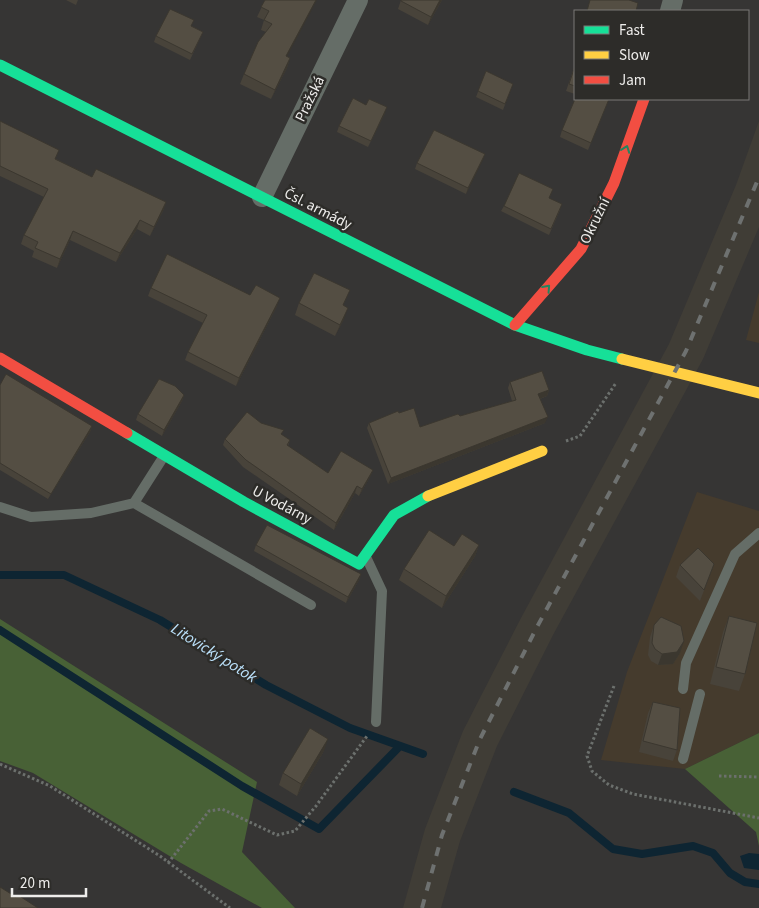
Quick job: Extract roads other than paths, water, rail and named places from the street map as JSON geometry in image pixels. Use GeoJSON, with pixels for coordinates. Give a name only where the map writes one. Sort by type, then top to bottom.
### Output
{"type":"FeatureCollection","features":[{"type":"Feature","properties":{"kind":"street","name":"Pražská"},"geometry":{"type":"LineString","coordinates":[[262,198],[358,0]]}},
{"type":"Feature","properties":{"kind":"street","name":"Čsl. armády"},"geometry":{"type":"LineString","coordinates":[[0,65],[515,325],[553,339],[631,362],[759,393]]}},
{"type":"Feature","properties":{"kind":"street","name":"Okružní"},"geometry":{"type":"LineString","coordinates":[[515,325],[581,249],[614,183],[644,100]]}},
{"type":"Feature","properties":{"kind":"street","name":"U Vodárny"},"geometry":{"type":"LineString","coordinates":[[0,358],[244,502],[359,564],[366,555]]}},
{"type":"Feature","properties":{"kind":"street"},"geometry":{"type":"LineString","coordinates":[[366,555],[394,515],[434,493],[542,451]]}},
{"type":"Feature","properties":{"kind":"lane"},"geometry":{"type":"LineString","coordinates":[[134,503],[164,455]]}},
{"type":"Feature","properties":{"kind":"lane"},"geometry":{"type":"LineString","coordinates":[[0,507],[31,517],[92,513],[134,503],[311,605]]}},
{"type":"Feature","properties":{"kind":"lane"},"geometry":{"type":"LineString","coordinates":[[683,689],[686,663],[735,554],[759,533]]}},
{"type":"Feature","properties":{"kind":"lane"},"geometry":{"type":"LineString","coordinates":[[366,555],[382,592],[376,722]]}},
{"type":"Feature","properties":{"kind":"lane"},"geometry":{"type":"LineString","coordinates":[[683,759],[700,694]]}},
{"type":"Feature","properties":{"kind":"water"},"geometry":{"type":"Polygon","coordinates":[[[749,853],[759,854],[759,870],[744,868],[740,856],[749,853]]]}},
{"type":"Feature","properties":{"kind":"waterway","name":"Litovický potok"},"geometry":{"type":"LineString","coordinates":[[0,575],[64,575],[160,620],[266,685],[350,728],[423,754]]}},
{"type":"Feature","properties":{"kind":"waterway"},"geometry":{"type":"LineString","coordinates":[[0,630],[242,786],[319,829],[399,747]]}},
{"type":"Feature","properties":{"kind":"waterway","name":"Litovický potok"},"geometry":{"type":"LineString","coordinates":[[514,792],[569,813],[613,849],[642,854],[693,846],[713,853],[730,873],[745,882],[759,884]]}},
{"type":"Feature","properties":{"kind":"railway"},"geometry":{"type":"LineString","coordinates":[[422,908],[442,835],[480,739],[537,627],[686,351],[759,177]]}}]}
